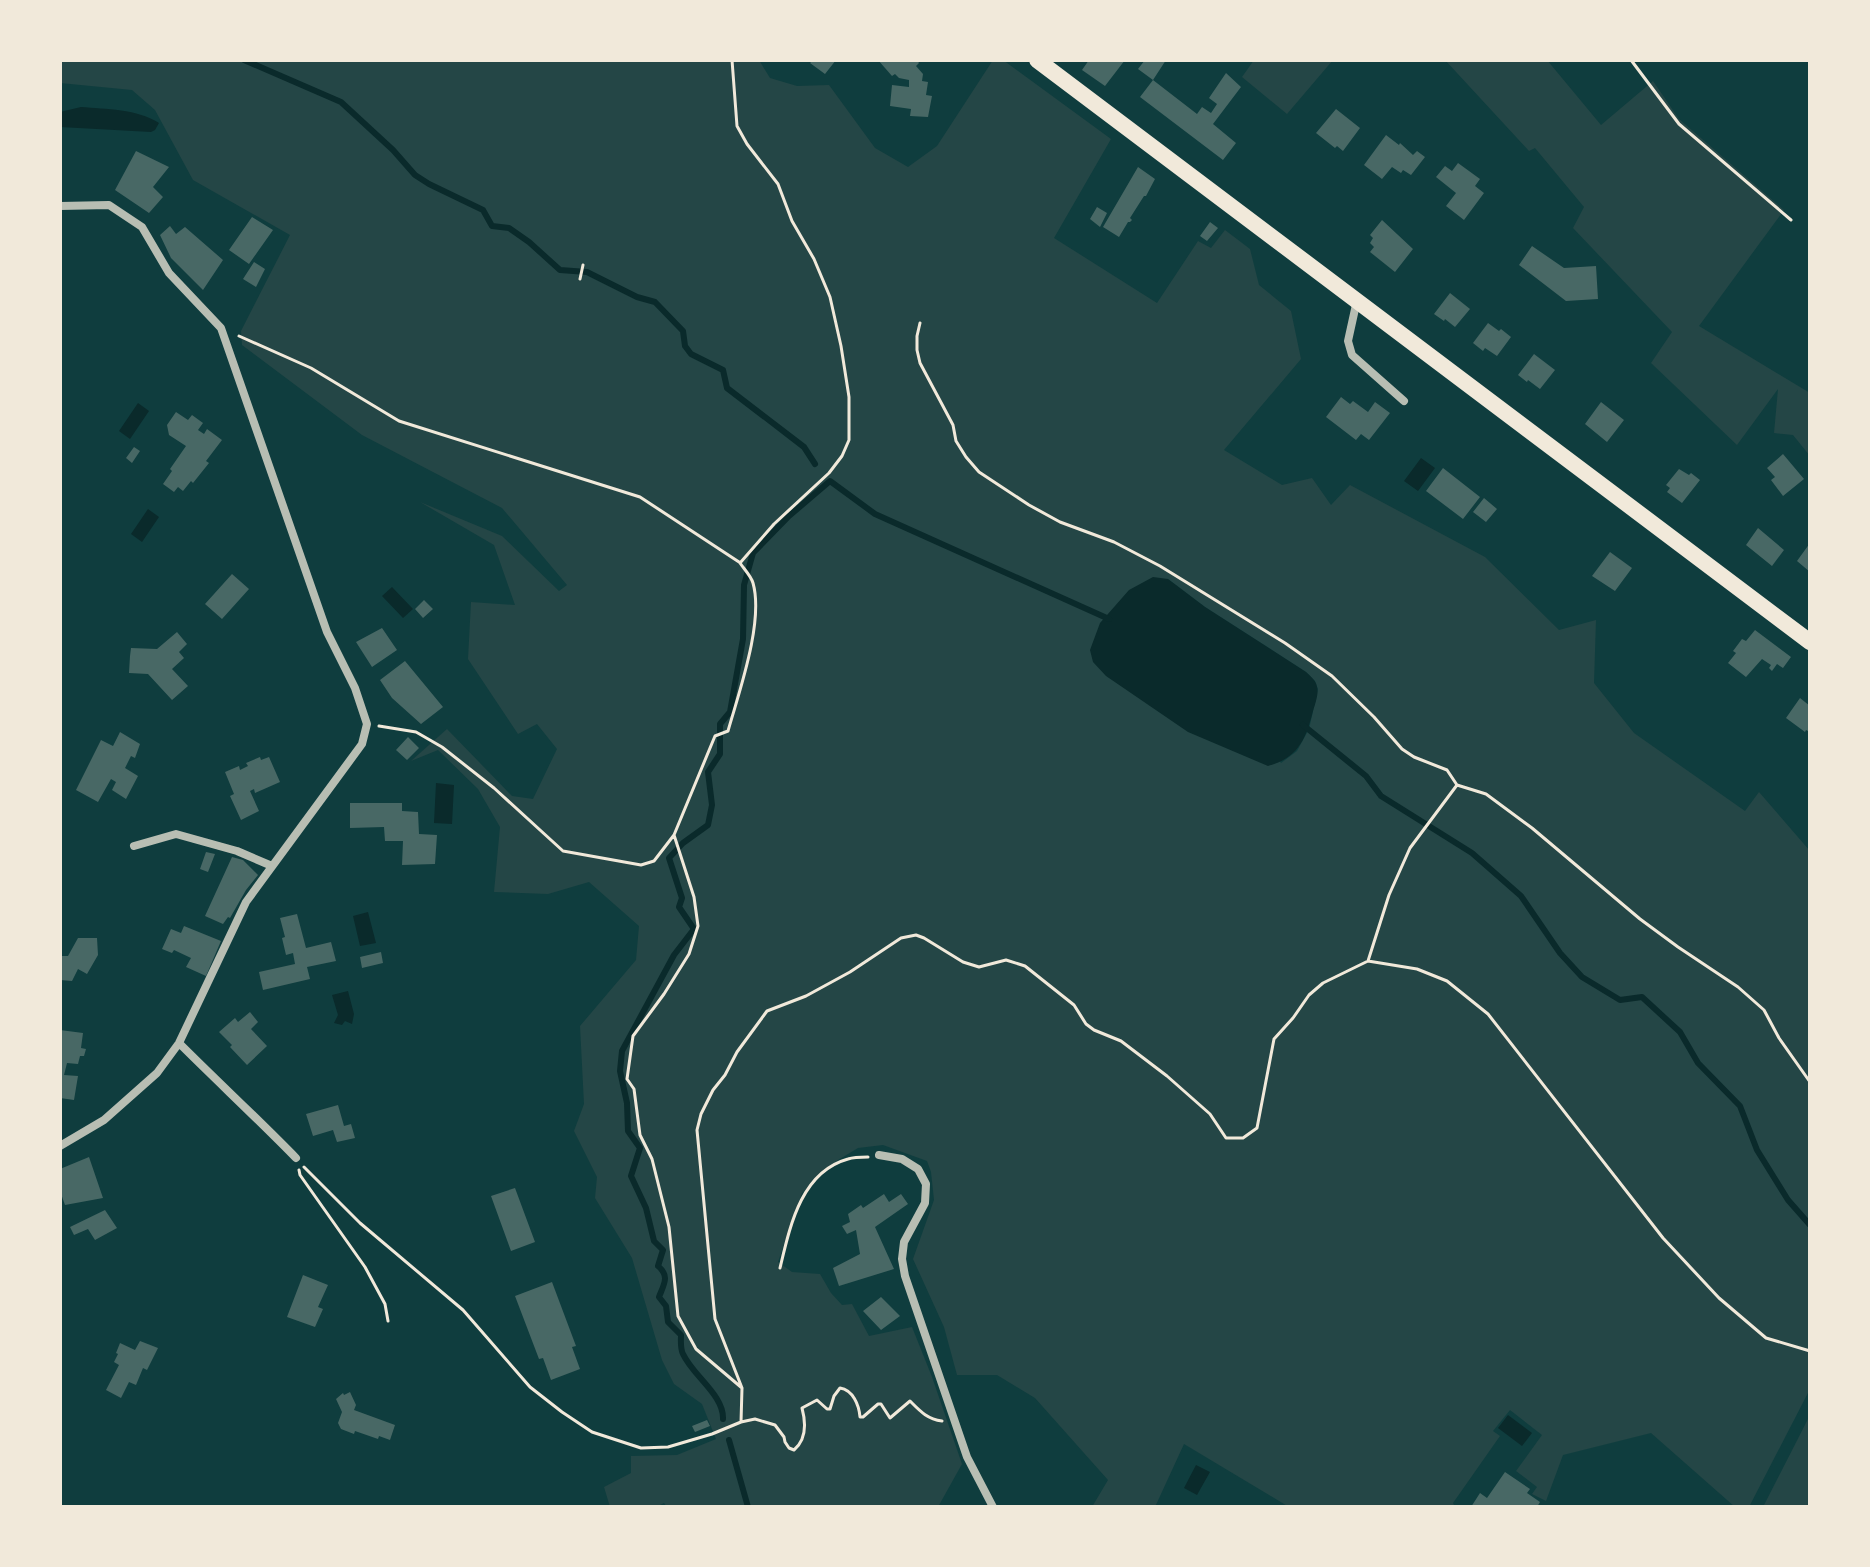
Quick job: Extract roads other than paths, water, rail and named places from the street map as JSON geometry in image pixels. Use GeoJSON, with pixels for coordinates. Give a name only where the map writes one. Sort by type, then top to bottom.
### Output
{"type":"FeatureCollection","features":[{"type":"Feature","properties":{"kind":"main road"},"geometry":{"type":"LineString","coordinates":[[1037,60],[1810,642]]}},
{"type":"Feature","properties":{"kind":"street"},"geometry":{"type":"LineString","coordinates":[[60,206],[109,205],[142,227],[169,273],[221,328],[327,632],[355,688],[367,724],[362,744],[246,902],[179,1043],[157,1073],[104,1120],[60,1146]]}},
{"type":"Feature","properties":{"kind":"street"},"geometry":{"type":"LineString","coordinates":[[1357,300],[1348,341],[1352,355],[1404,401]]}},
{"type":"Feature","properties":{"kind":"street"},"geometry":{"type":"LineString","coordinates":[[134,846],[176,834],[237,851],[272,866]]}},
{"type":"Feature","properties":{"kind":"street"},"geometry":{"type":"LineString","coordinates":[[179,1043],[296,1158]]}},
{"type":"Feature","properties":{"kind":"street"},"geometry":{"type":"LineString","coordinates":[[879,1155],[902,1159],[918,1169],[926,1184],[925,1203],[904,1242],[902,1259],[905,1276],[967,1457],[993,1507]]}},
{"type":"Feature","properties":{"kind":"waterway"},"geometry":{"type":"LineString","coordinates":[[244,60],[341,102],[415,175],[483,210],[492,226],[509,228],[560,270],[587,272],[637,297],[655,302],[683,331],[685,346],[691,354],[723,370],[727,388],[804,447],[815,464]]}},
{"type":"Feature","properties":{"kind":"waterway"},"geometry":{"type":"LineString","coordinates":[[723,1419],[719,1402],[683,1354],[681,1335],[668,1322],[666,1306],[659,1297],[665,1280],[658,1266],[663,1250],[654,1241],[646,1208],[631,1176],[640,1148],[628,1131],[627,1103],[620,1071],[622,1051],[674,955],[694,929],[679,907],[682,898],[669,858],[683,843],[708,825],[712,805],[708,772],[720,754],[720,724],[730,712],[743,639],[744,585],[753,553],[789,516],[830,481],[875,514],[1109,619]]}},
{"type":"Feature","properties":{"kind":"waterway"},"geometry":{"type":"LineString","coordinates":[[1303,725],[1366,776],[1381,796],[1472,853],[1521,896],[1560,953],[1582,977],[1620,1000],[1642,997],[1680,1032],[1698,1063],[1740,1106],[1757,1150],[1788,1200],[1810,1225]]}},
{"type":"Feature","properties":{"kind":"waterway"},"geometry":{"type":"LineString","coordinates":[[729,1440],[748,1507]]}}]}
